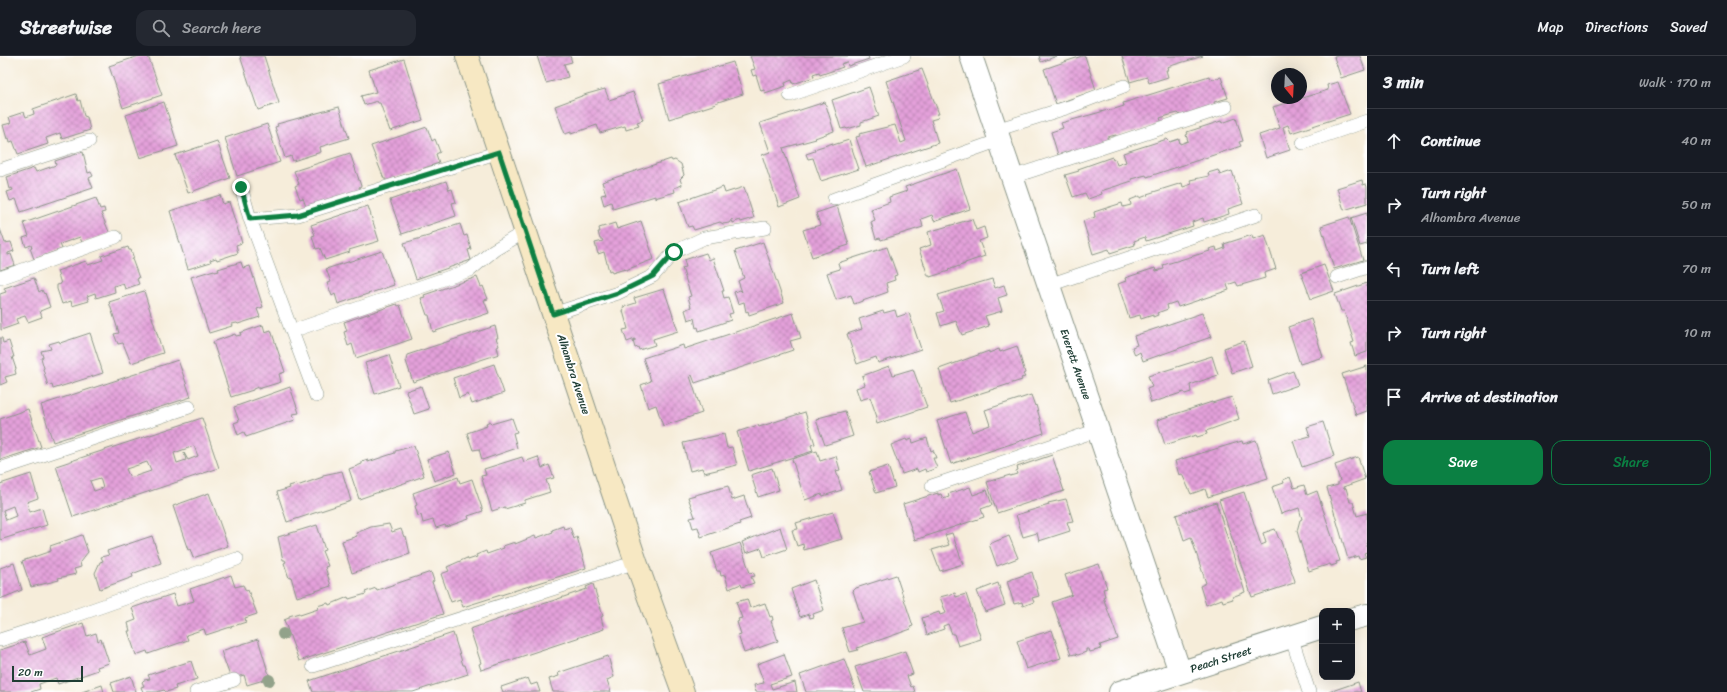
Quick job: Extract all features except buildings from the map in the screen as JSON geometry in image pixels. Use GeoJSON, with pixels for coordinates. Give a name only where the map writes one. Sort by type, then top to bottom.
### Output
{"type":"FeatureCollection","features":[{"type":"Feature","properties":{"kind":"street","name":"Alhambra Avenue"},"geometry":{"type":"LineString","coordinates":[[467,56],[636,562],[682,692]]}},
{"type":"Feature","properties":{"kind":"street","name":"Everett Avenue"},"geometry":{"type":"LineString","coordinates":[[971,56],[1098,430],[1168,681]]}},
{"type":"Feature","properties":{"kind":"street"},"geometry":{"type":"LineString","coordinates":[[1355,618],[1367,615]]}},
{"type":"Feature","properties":{"kind":"street","name":"Peach Street"},"geometry":{"type":"LineString","coordinates":[[1120,692],[1168,681],[1291,636],[1319,629]]}},
{"type":"Feature","properties":{"kind":"lane"},"geometry":{"type":"LineString","coordinates":[[790,95],[904,56]]}},
{"type":"Feature","properties":{"kind":"lane"},"geometry":{"type":"LineString","coordinates":[[834,199],[1124,86]]}},
{"type":"Feature","properties":{"kind":"lane"},"geometry":{"type":"LineString","coordinates":[[1012,177],[1226,108]]}},
{"type":"Feature","properties":{"kind":"lane"},"geometry":{"type":"LineString","coordinates":[[1303,143],[1367,122]]}},
{"type":"Feature","properties":{"kind":"lane"},"geometry":{"type":"LineString","coordinates":[[0,170],[89,141]]}},
{"type":"Feature","properties":{"kind":"lane"},"geometry":{"type":"LineString","coordinates":[[250,219],[298,215],[499,152]]}},
{"type":"Feature","properties":{"kind":"lane"},"geometry":{"type":"LineString","coordinates":[[241,187],[250,219],[316,396]]}},
{"type":"Feature","properties":{"kind":"lane"},"geometry":{"type":"LineString","coordinates":[[1049,285],[1256,216]]}},
{"type":"Feature","properties":{"kind":"lane"},"geometry":{"type":"LineString","coordinates":[[553,314],[618,293],[653,276],[674,252],[704,238],[765,228]]}},
{"type":"Feature","properties":{"kind":"lane"},"geometry":{"type":"LineString","coordinates":[[292,331],[470,270],[494,250],[526,231]]}},
{"type":"Feature","properties":{"kind":"lane"},"geometry":{"type":"LineString","coordinates":[[0,278],[116,237]]}},
{"type":"Feature","properties":{"kind":"lane"},"geometry":{"type":"LineString","coordinates":[[1337,277],[1367,267]]}},
{"type":"Feature","properties":{"kind":"lane"},"geometry":{"type":"LineString","coordinates":[[0,469],[189,407]]}},
{"type":"Feature","properties":{"kind":"lane"},"geometry":{"type":"LineString","coordinates":[[932,486],[1098,430]]}},
{"type":"Feature","properties":{"kind":"lane"},"geometry":{"type":"LineString","coordinates":[[0,640],[60,621],[237,559]]}},
{"type":"Feature","properties":{"kind":"lane"},"geometry":{"type":"LineString","coordinates":[[313,666],[636,562]]}},
{"type":"Feature","properties":{"kind":"lane"},"geometry":{"type":"LineString","coordinates":[[1291,636],[1309,692]]}},
{"type":"Feature","properties":{"kind":"lane"},"geometry":{"type":"LineString","coordinates":[[196,692],[234,680]]}},
{"type":"Feature","properties":{"kind":"route"},"geometry":{"type":"LineString","coordinates":[[241,187],[250,219],[298,215],[405,183],[499,152],[553,314],[618,293],[653,276],[674,252]]}}]}
